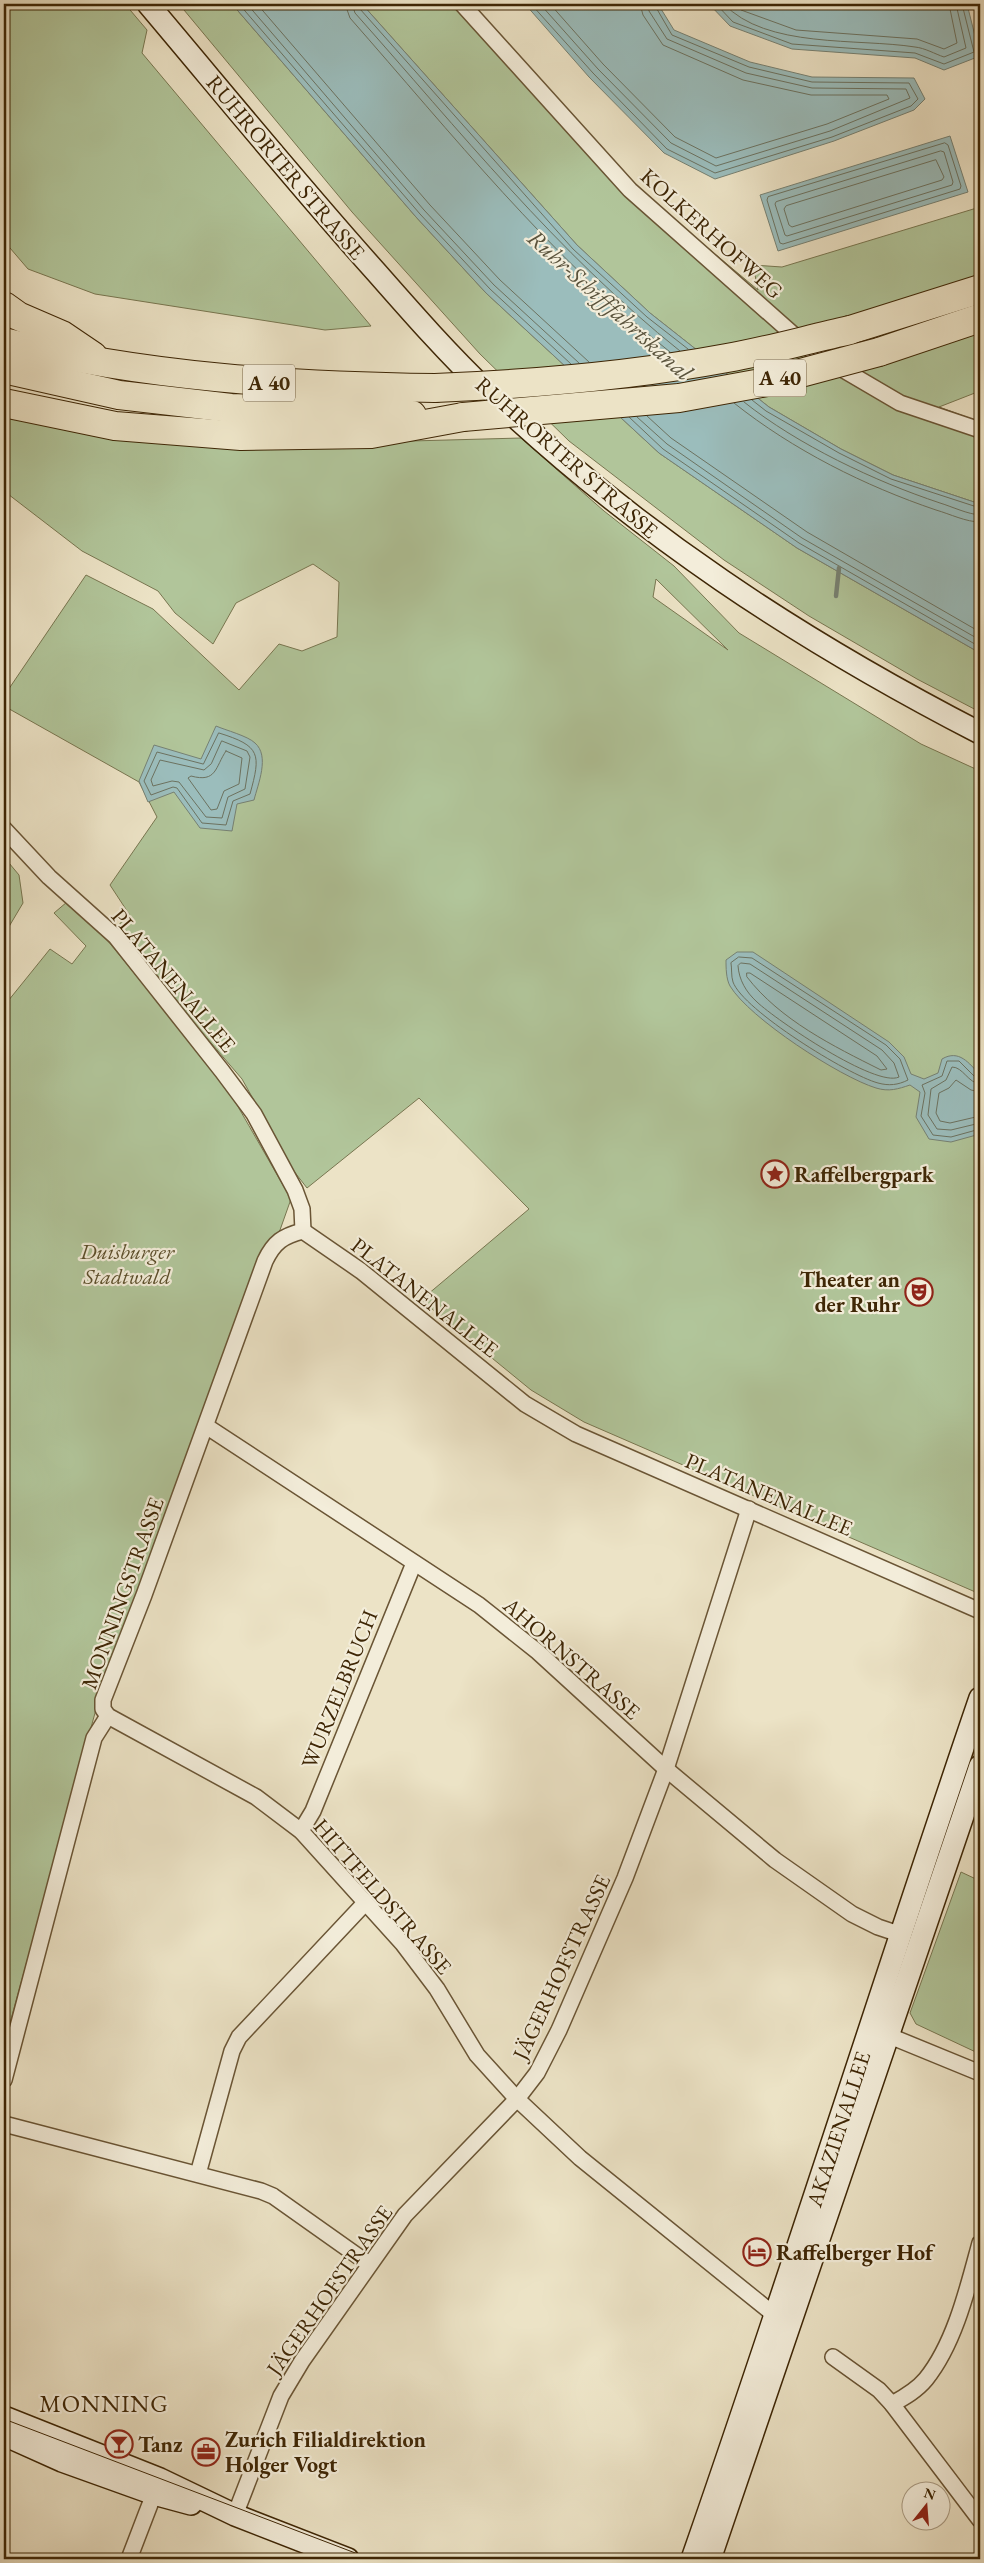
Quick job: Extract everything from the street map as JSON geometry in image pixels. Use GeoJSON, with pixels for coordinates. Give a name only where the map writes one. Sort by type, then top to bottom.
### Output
{"type":"FeatureCollection","features":[{"type":"Feature","properties":{"kind":"highway","name":"A 40"},"geometry":{"type":"LineString","coordinates":[[4,342],[37,350],[157,371],[279,384],[435,388],[567,380],[729,358],[850,330],[980,289]]}},
{"type":"Feature","properties":{"kind":"highway"},"geometry":{"type":"LineString","coordinates":[[4,306],[18,316],[62,335],[103,362]]}},
{"type":"Feature","properties":{"kind":"highway","name":"A 40"},"geometry":{"type":"LineString","coordinates":[[4,369],[119,395],[231,408],[463,417],[679,398],[767,382],[879,352],[980,318]]}},
{"type":"Feature","properties":{"kind":"highway"},"geometry":{"type":"LineString","coordinates":[[4,334],[37,350]]}},
{"type":"Feature","properties":{"kind":"highway"},"geometry":{"type":"LineString","coordinates":[[4,403],[115,426],[241,436],[371,434],[463,417]]}},
{"type":"Feature","properties":{"kind":"main road","name":"RUHRORTER STRASSE"},"geometry":{"type":"LineString","coordinates":[[148,4],[321,210],[402,301],[486,390],[543,442],[612,501],[742,596],[864,671],[980,733]]}},
{"type":"Feature","properties":{"kind":"main road","name":"AKAZIENALLEE"},"geometry":{"type":"LineString","coordinates":[[879,2031],[899,1934],[980,1698]]}},
{"type":"Feature","properties":{"kind":"main road","name":"AKAZIENALLEE"},"geometry":{"type":"LineString","coordinates":[[710,2559],[782,2321],[816,2196],[980,1766]]}},
{"type":"Feature","properties":{"kind":"main road","name":"AKAZIENALLEE"},"geometry":{"type":"LineString","coordinates":[[692,2559],[782,2321]]}},
{"type":"Feature","properties":{"kind":"main road"},"geometry":{"type":"LineString","coordinates":[[4,2417],[157,2486],[348,2559]]}},
{"type":"Feature","properties":{"kind":"main road"},"geometry":{"type":"LineString","coordinates":[[4,2435],[62,2461],[157,2486]]}},
{"type":"Feature","properties":{"kind":"street","name":"KOLKERHOFWEG"},"geometry":{"type":"LineString","coordinates":[[462,4],[630,190],[813,352],[900,403],[980,430]]}},
{"type":"Feature","properties":{"kind":"street","name":"PLATANENALLEE"},"geometry":{"type":"LineString","coordinates":[[4,829],[49,877],[116,937],[254,1114],[295,1190],[302,1209],[303,1231],[361,1271],[539,1414],[576,1434],[980,1611]]}},
{"type":"Feature","properties":{"kind":"street","name":"MONNINGSTRASSE"},"geometry":{"type":"LineString","coordinates":[[4,2080],[94,1738],[108,1716],[103,1708],[103,1700],[144,1595],[271,1248],[284,1236],[303,1231]]}},
{"type":"Feature","properties":{"kind":"street","name":"AHORNSTRASSE"},"geometry":{"type":"LineString","coordinates":[[206,1426],[479,1605],[538,1652],[666,1769],[775,1860],[852,1914],[878,1927],[899,1934]]}},
{"type":"Feature","properties":{"kind":"street","name":"JÄGERHOFSTRASSE"},"geometry":{"type":"LineString","coordinates":[[235,2515],[258,2452],[282,2396],[302,2361],[405,2215],[517,2099],[536,2073],[560,2030],[625,1878],[666,1769],[749,1509]]}},
{"type":"Feature","properties":{"kind":"street","name":"WURZELBRUCH"},"geometry":{"type":"LineString","coordinates":[[302,1831],[313,1811],[414,1562]]}},
{"type":"Feature","properties":{"kind":"street","name":"HITTFELDSTRASSE"},"geometry":{"type":"LineString","coordinates":[[108,1716],[256,1798],[302,1831],[403,1944],[437,1989],[477,2055],[517,2099],[580,2158],[732,2283],[782,2321]]}},
{"type":"Feature","properties":{"kind":"street"},"geometry":{"type":"LineString","coordinates":[[198,2174],[232,2051],[239,2037],[365,1903]]}},
{"type":"Feature","properties":{"kind":"street"},"geometry":{"type":"LineString","coordinates":[[879,2031],[980,2073]]}},
{"type":"Feature","properties":{"kind":"street"},"geometry":{"type":"LineString","coordinates":[[4,2124],[198,2174],[273,2196],[369,2264]]}},
{"type":"Feature","properties":{"kind":"street"},"geometry":{"type":"LineString","coordinates":[[892,2404],[912,2392],[926,2379],[946,2345],[963,2303],[980,2243]]}},
{"type":"Feature","properties":{"kind":"street"},"geometry":{"type":"LineString","coordinates":[[833,2357],[879,2390],[892,2404],[980,2520]]}},
{"type":"Feature","properties":{"kind":"street"},"geometry":{"type":"LineString","coordinates":[[129,2559],[157,2486]]}},
{"type":"Feature","properties":{"kind":"green space"},"geometry":{"type":"Polygon","coordinates":[[[4,4],[125,4],[147,30],[142,53],[371,326],[325,330],[95,294],[28,269],[4,241],[4,4]]]}},
{"type":"Feature","properties":{"kind":"green space"},"geometry":{"type":"Polygon","coordinates":[[[179,4],[232,4],[416,217],[486,293],[659,453],[797,548],[980,653],[980,712],[917,679],[809,616],[724,560],[569,441],[480,354],[352,212],[179,4]]]}},
{"type":"Feature","properties":{"kind":"green space"},"geometry":{"type":"Polygon","coordinates":[[[362,4],[469,4],[635,187],[758,290],[753,265],[782,267],[980,207],[980,391],[939,407],[980,422],[980,504],[893,475],[841,449],[769,407],[650,313],[577,245],[362,4]]]}},
{"type":"Feature","properties":{"kind":"green space"},"geometry":{"type":"Polygon","coordinates":[[[4,416],[229,446],[521,438],[604,511],[674,566],[739,633],[921,744],[980,771],[980,1594],[584,1422],[531,1390],[421,1300],[529,1209],[419,1098],[307,1188],[293,1170],[242,1079],[114,930],[129,914],[110,885],[157,817],[139,782],[4,706],[4,696],[86,575],[153,609],[239,690],[279,644],[302,651],[337,637],[339,582],[313,564],[236,603],[213,644],[175,613],[158,591],[82,551],[4,491],[4,416]],[[656,579],[653,597],[728,650],[656,579]]]}},
{"type":"Feature","properties":{"kind":"green space"},"geometry":{"type":"Polygon","coordinates":[[[4,857],[19,875],[23,903],[4,935],[4,857]]]}},
{"type":"Feature","properties":{"kind":"green space","name":"Duisburger Stadtwald"},"geometry":{"type":"Polygon","coordinates":[[[67,902],[107,940],[225,1084],[291,1199],[280,1230],[265,1246],[95,1713],[4,2045],[4,1006],[50,949],[72,964],[86,946],[54,913],[67,902]]]}},
{"type":"Feature","properties":{"kind":"green space"},"geometry":{"type":"Polygon","coordinates":[[[961,1872],[978,1880],[980,1875],[980,2054],[916,2024],[910,2013],[961,1872]]]}},
{"type":"Feature","properties":{"kind":"water","name":"Ruhr-Schifffahrtskanal"},"geometry":{"type":"Polygon","coordinates":[[[232,4],[362,4],[577,245],[650,313],[769,407],[841,449],[893,475],[980,504],[980,653],[797,548],[659,453],[486,293],[416,217],[232,4]]]}},
{"type":"Feature","properties":{"kind":"water"},"geometry":{"type":"Polygon","coordinates":[[[525,4],[658,4],[674,30],[750,62],[812,77],[914,78],[925,99],[914,110],[834,141],[715,179],[664,153],[589,77],[525,4]]]}},
{"type":"Feature","properties":{"kind":"water"},"geometry":{"type":"Polygon","coordinates":[[[709,4],[967,4],[980,56],[944,70],[915,58],[792,49],[730,26],[709,4]]]}},
{"type":"Feature","properties":{"kind":"water"},"geometry":{"type":"Polygon","coordinates":[[[950,136],[968,192],[778,251],[760,195],[950,136]]]}},
{"type":"Feature","properties":{"kind":"water"},"geometry":{"type":"Polygon","coordinates":[[[216,726],[252,740],[262,755],[262,770],[254,800],[237,804],[232,831],[200,828],[174,792],[148,802],[139,781],[154,745],[201,759],[216,726]]]}},
{"type":"Feature","properties":{"kind":"water"},"geometry":{"type":"Polygon","coordinates":[[[737,952],[753,952],[889,1042],[904,1057],[911,1074],[924,1079],[938,1073],[942,1059],[954,1056],[963,1059],[980,1075],[980,1134],[951,1142],[929,1139],[916,1117],[920,1092],[910,1085],[885,1090],[860,1082],[819,1059],[775,1029],[740,999],[730,986],[727,977],[726,960],[737,952]]]}},
{"type":"Feature","properties":{"kind":"waterway"},"geometry":{"type":"LineString","coordinates":[[836,596],[839,568]]}},
{"type":"Feature","properties":{"kind":"tram line"},"geometry":{"type":"LineString","coordinates":[[4,2419],[371,2559]]}},
{"type":"Feature","properties":{"kind":"place","name":"Raffelbergpark"},"geometry":{"type":"Point","coordinates":[775,1174]}},
{"type":"Feature","properties":{"kind":"place","name":"Theater an der Ruhr"},"geometry":{"type":"Point","coordinates":[919,1292]}},
{"type":"Feature","properties":{"kind":"place","name":"Raffelberger Hof"},"geometry":{"type":"Point","coordinates":[757,2252]}},
{"type":"Feature","properties":{"kind":"place","name":"Tanz"},"geometry":{"type":"Point","coordinates":[119,2444]}},
{"type":"Feature","properties":{"kind":"place","name":"Zurich Filialdirektion Holger Vogt"},"geometry":{"type":"Point","coordinates":[206,2452]}},
{"type":"Feature","properties":{"kind":"district","name":"MONNING"},"geometry":{"type":"Point","coordinates":[104,2404]}}]}
